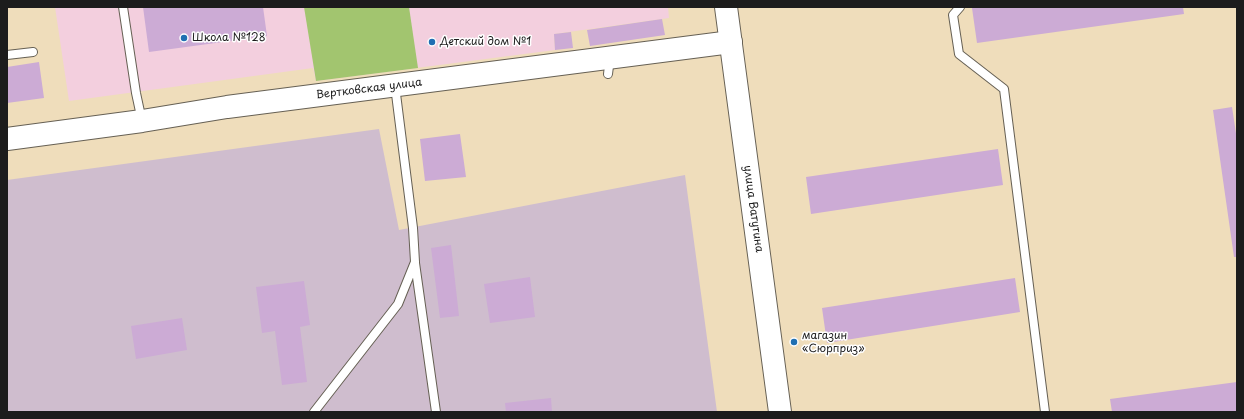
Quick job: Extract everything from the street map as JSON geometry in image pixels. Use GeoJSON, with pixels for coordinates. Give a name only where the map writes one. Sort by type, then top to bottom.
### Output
{"type":"FeatureCollection","features":[{"type":"Feature","properties":{"kind":"street","name":"улица Ватутина"},"geometry":{"type":"LineString","coordinates":[[726,7],[780,412]]}},
{"type":"Feature","properties":{"kind":"street","name":"Вертковская улица"},"geometry":{"type":"LineString","coordinates":[[7,139],[142,121],[227,107],[395,86],[609,65],[731,42]]}},
{"type":"Feature","properties":{"kind":"lane"},"geometry":{"type":"LineString","coordinates":[[124,7],[142,121]]}},
{"type":"Feature","properties":{"kind":"lane"},"geometry":{"type":"LineString","coordinates":[[960,7],[953,15],[959,54],[1004,90],[1045,412]]}},
{"type":"Feature","properties":{"kind":"lane"},"geometry":{"type":"LineString","coordinates":[[7,55],[33,52]]}},
{"type":"Feature","properties":{"kind":"lane"},"geometry":{"type":"LineString","coordinates":[[395,86],[413,228],[415,262],[436,412]]}},
{"type":"Feature","properties":{"kind":"lane"},"geometry":{"type":"LineString","coordinates":[[314,412],[398,304],[415,262]]}},
{"type":"Feature","properties":{"kind":"shaded area"},"geometry":{"type":"Polygon","coordinates":[[[55,7],[668,7],[669,18],[554,34],[555,50],[316,81],[313,68],[69,101],[55,7]]]}},
{"type":"Feature","properties":{"kind":"shaded area"},"geometry":{"type":"Polygon","coordinates":[[[379,129],[399,230],[685,175],[717,412],[7,412],[7,180],[379,129]]]}},
{"type":"Feature","properties":{"kind":"green space"},"geometry":{"type":"Polygon","coordinates":[[[304,7],[409,7],[418,68],[316,81],[304,7]]]}},
{"type":"Feature","properties":{"kind":"building"},"geometry":{"type":"Polygon","coordinates":[[[143,7],[263,7],[267,36],[149,52],[143,7]]]}},
{"type":"Feature","properties":{"kind":"building"},"geometry":{"type":"Polygon","coordinates":[[[1183,7],[1184,14],[977,43],[972,8],[1183,7]]]}},
{"type":"Feature","properties":{"kind":"building"},"geometry":{"type":"Polygon","coordinates":[[[662,19],[665,35],[590,46],[587,30],[662,19]]]}},
{"type":"Feature","properties":{"kind":"building"},"geometry":{"type":"Polygon","coordinates":[[[571,32],[573,48],[555,50],[554,34],[571,32]]]}},
{"type":"Feature","properties":{"kind":"building"},"geometry":{"type":"Polygon","coordinates":[[[39,62],[44,98],[7,103],[7,67],[39,62]]]}},
{"type":"Feature","properties":{"kind":"building"},"geometry":{"type":"Polygon","coordinates":[[[1232,107],[1237,140],[1237,257],[1234,257],[1213,110],[1232,107]]]}},
{"type":"Feature","properties":{"kind":"building"},"geometry":{"type":"Polygon","coordinates":[[[460,134],[466,177],[425,181],[420,139],[460,134]]]}},
{"type":"Feature","properties":{"kind":"building"},"geometry":{"type":"Polygon","coordinates":[[[998,149],[1003,185],[811,214],[806,177],[998,149]]]}},
{"type":"Feature","properties":{"kind":"building"},"geometry":{"type":"Polygon","coordinates":[[[451,245],[459,316],[440,318],[431,248],[451,245]]]}},
{"type":"Feature","properties":{"kind":"building"},"geometry":{"type":"Polygon","coordinates":[[[530,277],[535,317],[490,323],[484,284],[530,277]]]}},
{"type":"Feature","properties":{"kind":"building"},"geometry":{"type":"Polygon","coordinates":[[[1015,278],[1020,312],[827,343],[822,308],[1015,278]]]}},
{"type":"Feature","properties":{"kind":"building"},"geometry":{"type":"Polygon","coordinates":[[[304,281],[310,325],[300,327],[307,382],[282,385],[275,331],[262,333],[256,287],[304,281]]]}},
{"type":"Feature","properties":{"kind":"building"},"geometry":{"type":"Polygon","coordinates":[[[182,318],[187,350],[136,359],[131,326],[182,318]]]}},
{"type":"Feature","properties":{"kind":"building"},"geometry":{"type":"Polygon","coordinates":[[[1237,382],[1237,412],[1112,412],[1110,399],[1237,382]]]}},
{"type":"Feature","properties":{"kind":"building"},"geometry":{"type":"Polygon","coordinates":[[[551,398],[552,412],[506,412],[505,403],[551,398]]]}},
{"type":"Feature","properties":{"kind":"place","name":"Школа №128"},"geometry":{"type":"Point","coordinates":[184,38]}},
{"type":"Feature","properties":{"kind":"place","name":"Детский дом №1"},"geometry":{"type":"Point","coordinates":[432,42]}},
{"type":"Feature","properties":{"kind":"place","name":"магазин «Сюрприз»"},"geometry":{"type":"Point","coordinates":[794,342]}}]}
